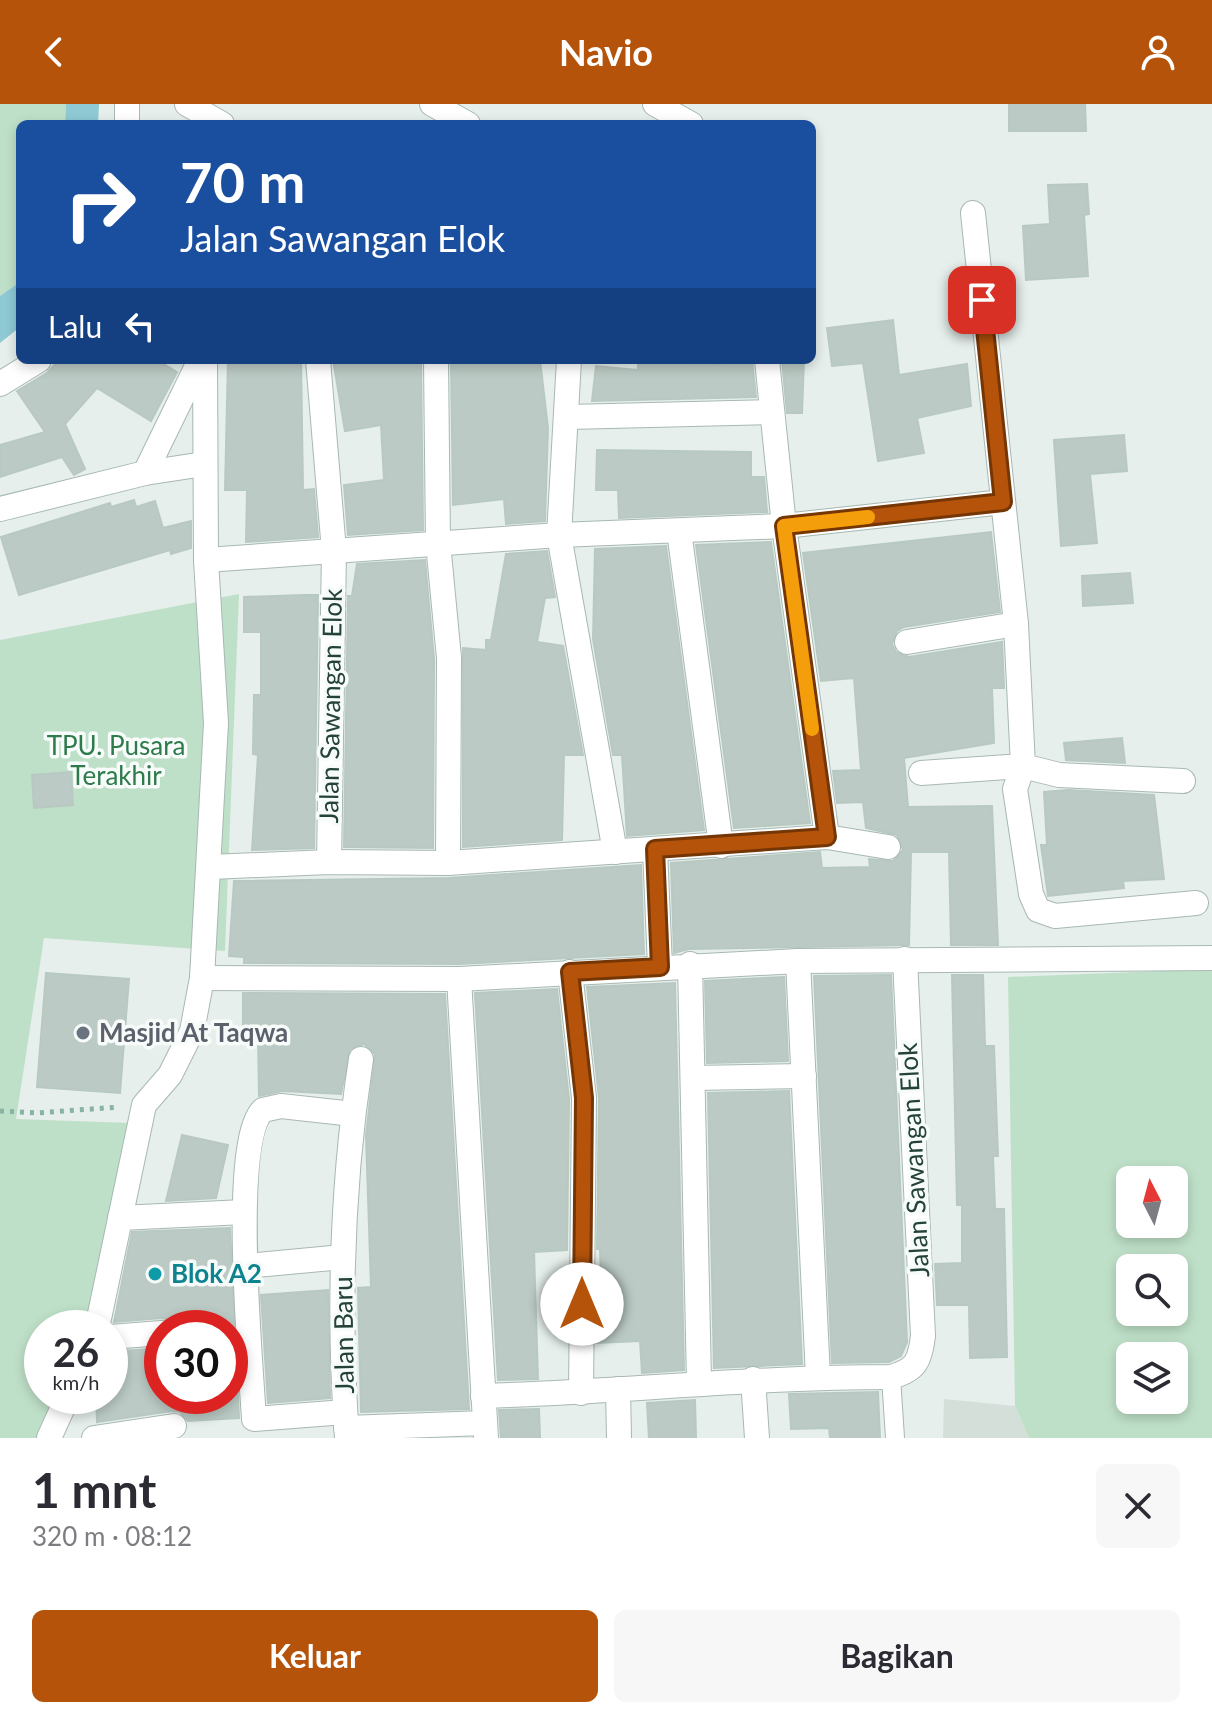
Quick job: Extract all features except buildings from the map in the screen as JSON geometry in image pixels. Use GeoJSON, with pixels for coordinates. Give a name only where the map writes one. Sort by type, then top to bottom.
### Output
{"type":"FeatureCollection","features":[{"type":"Feature","properties":{"kind":"street"},"geometry":{"type":"LineString","coordinates":[[187,104],[215,120]]}},
{"type":"Feature","properties":{"kind":"street"},"geometry":{"type":"LineString","coordinates":[[432,104],[461,120]]}},
{"type":"Feature","properties":{"kind":"street"},"geometry":{"type":"LineString","coordinates":[[655,104],[684,120]]}},
{"type":"Feature","properties":{"kind":"street"},"geometry":{"type":"LineString","coordinates":[[973,213],[1016,624],[1023,766],[1015,789],[1031,894],[1038,910],[1055,916],[1196,903]]}},
{"type":"Feature","properties":{"kind":"street"},"geometry":{"type":"LineString","coordinates":[[0,384],[32,364]]}},
{"type":"Feature","properties":{"kind":"street"},"geometry":{"type":"LineString","coordinates":[[145,473],[201,364]]}},
{"type":"Feature","properties":{"kind":"street"},"geometry":{"type":"LineString","coordinates":[[101,1310],[144,1105],[170,1075],[186,1044],[202,978],[216,723],[206,560],[203,364]]}},
{"type":"Feature","properties":{"kind":"street","name":"Jalan Sawangan Elok"},"geometry":{"type":"LineString","coordinates":[[318,364],[334,551],[329,862]]}},
{"type":"Feature","properties":{"kind":"street"},"geometry":{"type":"LineString","coordinates":[[436,364],[438,543],[449,658],[448,863]]}},
{"type":"Feature","properties":{"kind":"street"},"geometry":{"type":"LineString","coordinates":[[569,364],[559,535],[615,852]]}},
{"type":"Feature","properties":{"kind":"street"},"geometry":{"type":"LineString","coordinates":[[767,364],[784,526],[827,837]]}},
{"type":"Feature","properties":{"kind":"street"},"geometry":{"type":"LineString","coordinates":[[568,417],[770,412]]}},
{"type":"Feature","properties":{"kind":"street"},"geometry":{"type":"LineString","coordinates":[[0,509],[145,473],[204,464]]}},
{"type":"Feature","properties":{"kind":"street","name":"Jalan Sawangan Elok"},"geometry":{"type":"LineString","coordinates":[[206,560],[559,535],[784,526],[1003,502]]}},
{"type":"Feature","properties":{"kind":"street"},"geometry":{"type":"LineString","coordinates":[[679,531],[721,846]]}},
{"type":"Feature","properties":{"kind":"street"},"geometry":{"type":"LineString","coordinates":[[907,642],[1016,624]]}},
{"type":"Feature","properties":{"kind":"street"},"geometry":{"type":"LineString","coordinates":[[921,773],[1023,766],[1059,775],[1183,781]]}},
{"type":"Feature","properties":{"kind":"street","name":"Jalan Sawangan Elok"},"geometry":{"type":"LineString","coordinates":[[210,867],[329,862],[448,863],[827,837],[888,847]]}},
{"type":"Feature","properties":{"kind":"street"},"geometry":{"type":"LineString","coordinates":[[655,849],[660,967]]}},
{"type":"Feature","properties":{"kind":"street"},"geometry":{"type":"LineString","coordinates":[[202,978],[459,979],[690,964],[905,959],[1212,958]]}},
{"type":"Feature","properties":{"kind":"street","name":"Jalan Sawangan Elok"},"geometry":{"type":"LineString","coordinates":[[891,1377],[907,1373],[918,1364],[923,1336],[905,959]]}},
{"type":"Feature","properties":{"kind":"street"},"geometry":{"type":"LineString","coordinates":[[798,961],[818,1377]]}},
{"type":"Feature","properties":{"kind":"street"},"geometry":{"type":"LineString","coordinates":[[690,964],[699,1382]]}},
{"type":"Feature","properties":{"kind":"street"},"geometry":{"type":"LineString","coordinates":[[570,972],[584,1098],[581,1393]]}},
{"type":"Feature","properties":{"kind":"street"},"geometry":{"type":"LineString","coordinates":[[459,979],[485,1430]]}},
{"type":"Feature","properties":{"kind":"street","name":"Jalan Baru"},"geometry":{"type":"LineString","coordinates":[[346,1426],[343,1257],[353,1114],[361,1059]]}},
{"type":"Feature","properties":{"kind":"street"},"geometry":{"type":"LineString","coordinates":[[693,1078],[804,1076]]}},
{"type":"Feature","properties":{"kind":"street","name":"Jalan Baru"},"geometry":{"type":"LineString","coordinates":[[353,1114],[281,1106],[263,1110],[251,1127],[244,1212],[254,1419],[346,1426],[485,1430]]}},
{"type":"Feature","properties":{"kind":"street"},"geometry":{"type":"LineString","coordinates":[[120,1218],[244,1212]]}},
{"type":"Feature","properties":{"kind":"street","name":"Jalan Baru"},"geometry":{"type":"LineString","coordinates":[[246,1266],[343,1257]]}},
{"type":"Feature","properties":{"kind":"street"},"geometry":{"type":"LineString","coordinates":[[483,1396],[581,1393],[753,1379],[891,1377]]}},
{"type":"Feature","properties":{"kind":"street"},"geometry":{"type":"LineString","coordinates":[[753,1379],[757,1438]]}},
{"type":"Feature","properties":{"kind":"street"},"geometry":{"type":"LineString","coordinates":[[618,1389],[619,1438]]}},
{"type":"Feature","properties":{"kind":"street"},"geometry":{"type":"LineString","coordinates":[[49,1438],[60,1414]]}},
{"type":"Feature","properties":{"kind":"street"},"geometry":{"type":"LineString","coordinates":[[94,1438],[174,1426]]}},
{"type":"Feature","properties":{"kind":"lane"},"geometry":{"type":"LineString","coordinates":[[891,1377],[895,1438]]}},
{"type":"Feature","properties":{"kind":"path"},"geometry":{"type":"LineString","coordinates":[[0,1111],[37,1113],[144,1105]]}},
{"type":"Feature","properties":{"kind":"shaded area"},"geometry":{"type":"Polygon","coordinates":[[[944,1399],[1015,1406],[1029,1438],[943,1438],[944,1399]]]}},
{"type":"Feature","properties":{"kind":"green space"},"geometry":{"type":"Polygon","coordinates":[[[0,104],[66,104],[65,120],[16,120],[16,285],[0,296],[0,104]]]}},
{"type":"Feature","properties":{"kind":"green space","name":"TPU. Pusara Terakhir"},"geometry":{"type":"Polygon","coordinates":[[[239,594],[225,951],[44,938],[16,1119],[132,1123],[92,1310],[24,1310],[24,1414],[69,1414],[62,1438],[0,1438],[0,640],[239,594]]]}},
{"type":"Feature","properties":{"kind":"green space"},"geometry":{"type":"Polygon","coordinates":[[[1212,969],[1212,1438],[1029,1438],[1015,1406],[1008,977],[1212,969]]]}},
{"type":"Feature","properties":{"kind":"water"},"geometry":{"type":"Polygon","coordinates":[[[66,104],[99,104],[98,120],[65,120],[66,104]]]}},
{"type":"Feature","properties":{"kind":"water"},"geometry":{"type":"Polygon","coordinates":[[[16,285],[16,330],[0,343],[0,296],[16,285]]]}},
{"type":"Feature","properties":{"kind":"slow traffic"},"geometry":{"type":"LineString","coordinates":[[812,729],[784,526],[868,517]]}},
{"type":"Feature","properties":{"kind":"place","name":"Masjid At Taqwa"},"geometry":{"type":"Point","coordinates":[83,1033]}},
{"type":"Feature","properties":{"kind":"place","name":"Blok A2"},"geometry":{"type":"Point","coordinates":[155,1274]}},
{"type":"Feature","properties":{"kind":"route"},"geometry":{"type":"LineString","coordinates":[[582,1304],[584,1098],[570,972],[660,967],[655,849],[827,837],[784,526],[1003,502],[982,300]]}}]}
